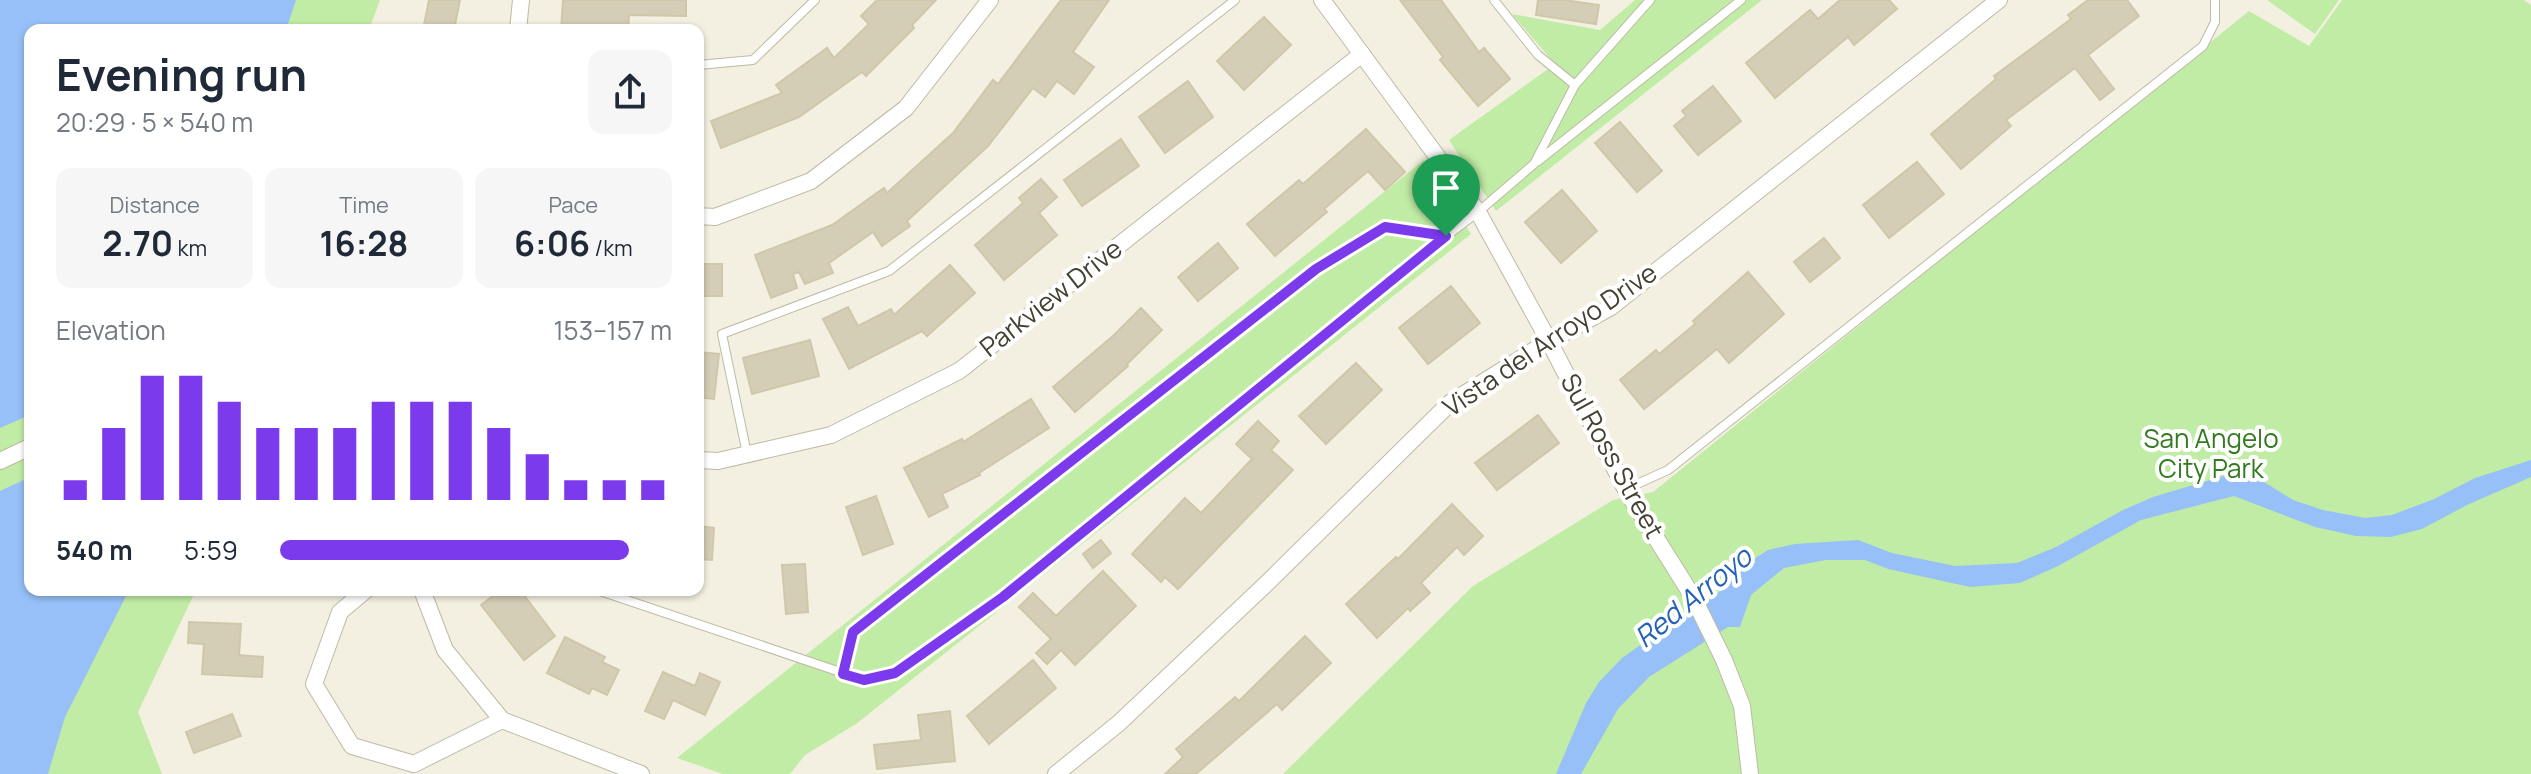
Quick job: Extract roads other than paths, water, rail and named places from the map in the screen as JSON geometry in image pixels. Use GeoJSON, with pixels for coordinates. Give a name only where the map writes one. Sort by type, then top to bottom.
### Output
{"type":"FeatureCollection","features":[{"type":"Feature","properties":{"kind":"street"},"geometry":{"type":"LineString","coordinates":[[519,24],[521,0]]}},
{"type":"Feature","properties":{"kind":"street"},"geometry":{"type":"LineString","coordinates":[[704,216],[715,217],[811,181],[906,108],[990,0]]}},
{"type":"Feature","properties":{"kind":"street","name":"Sul Ross Street"},"geometry":{"type":"LineString","coordinates":[[1322,0],[1478,212],[1626,490],[1693,597],[1724,660],[1742,706],[1750,774]]}},
{"type":"Feature","properties":{"kind":"street","name":"Vista del Arroyo Drive"},"geometry":{"type":"LineString","coordinates":[[1056,774],[1119,723],[1450,403],[1549,341],[1611,307],[1999,0]]}},
{"type":"Feature","properties":{"kind":"street","name":"Parkview Drive"},"geometry":{"type":"LineString","coordinates":[[704,460],[718,461],[831,435],[959,371],[1362,54]]}},
{"type":"Feature","properties":{"kind":"street"},"geometry":{"type":"LineString","coordinates":[[0,461],[24,450]]}},
{"type":"Feature","properties":{"kind":"street"},"geometry":{"type":"LineString","coordinates":[[359,596],[340,612],[314,684],[352,746],[414,764],[502,720]]}},
{"type":"Feature","properties":{"kind":"street"},"geometry":{"type":"LineString","coordinates":[[424,596],[445,650],[502,720],[641,774]]}},
{"type":"Feature","properties":{"kind":"lane"},"geometry":{"type":"LineString","coordinates":[[704,64],[753,60],[815,0]]}},
{"type":"Feature","properties":{"kind":"lane"},"geometry":{"type":"LineString","coordinates":[[747,454],[722,334],[889,271],[1235,0]]}},
{"type":"Feature","properties":{"kind":"lane"},"geometry":{"type":"LineString","coordinates":[[1494,0],[1538,55],[1575,85]]}},
{"type":"Feature","properties":{"kind":"lane"},"geometry":{"type":"LineString","coordinates":[[1534,164],[1575,85],[1650,0]]}},
{"type":"Feature","properties":{"kind":"lane"},"geometry":{"type":"LineString","coordinates":[[615,596],[864,680],[895,673],[1003,597],[1534,164],[1741,0]]}},
{"type":"Feature","properties":{"kind":"lane"},"geometry":{"type":"LineString","coordinates":[[1626,490],[1668,470],[2203,46],[2215,22],[2215,0]]}},
{"type":"Feature","properties":{"kind":"lane"},"geometry":{"type":"LineString","coordinates":[[843,674],[853,632],[1316,269],[1385,227],[1446,236]]}},
{"type":"Feature","properties":{"kind":"water"},"geometry":{"type":"Polygon","coordinates":[[[0,0],[296,0],[288,24],[24,24],[24,418],[0,428],[0,0]]]}},
{"type":"Feature","properties":{"kind":"water"},"geometry":{"type":"Polygon","coordinates":[[[2531,460],[2531,477],[2422,529],[2391,537],[2356,536],[2315,527],[2234,496],[2141,520],[2058,566],[2020,583],[1970,587],[1888,569],[1865,560],[1826,560],[1784,568],[1751,595],[1740,627],[1728,627],[1649,677],[1618,709],[1581,774],[1556,774],[1586,703],[1599,682],[1622,658],[1714,597],[1754,559],[1768,550],[1795,544],[1858,540],[1892,553],[1955,566],[2017,563],[2056,547],[2153,497],[2234,473],[2261,480],[2293,500],[2323,510],[2365,518],[2392,515],[2434,499],[2475,478],[2531,460]]]}},
{"type":"Feature","properties":{"kind":"water"},"geometry":{"type":"Polygon","coordinates":[[[24,480],[24,596],[126,596],[65,717],[48,774],[0,774],[0,491],[24,480]]]}},
{"type":"Feature","properties":{"kind":"park label","name":"San Angelo City Park"},"geometry":{"type":"Point","coordinates":[2211,454]}},
{"type":"Feature","properties":{"kind":"water label","name":"Red Arroyo"},"geometry":{"type":"Point","coordinates":[1693,597]}}]}
